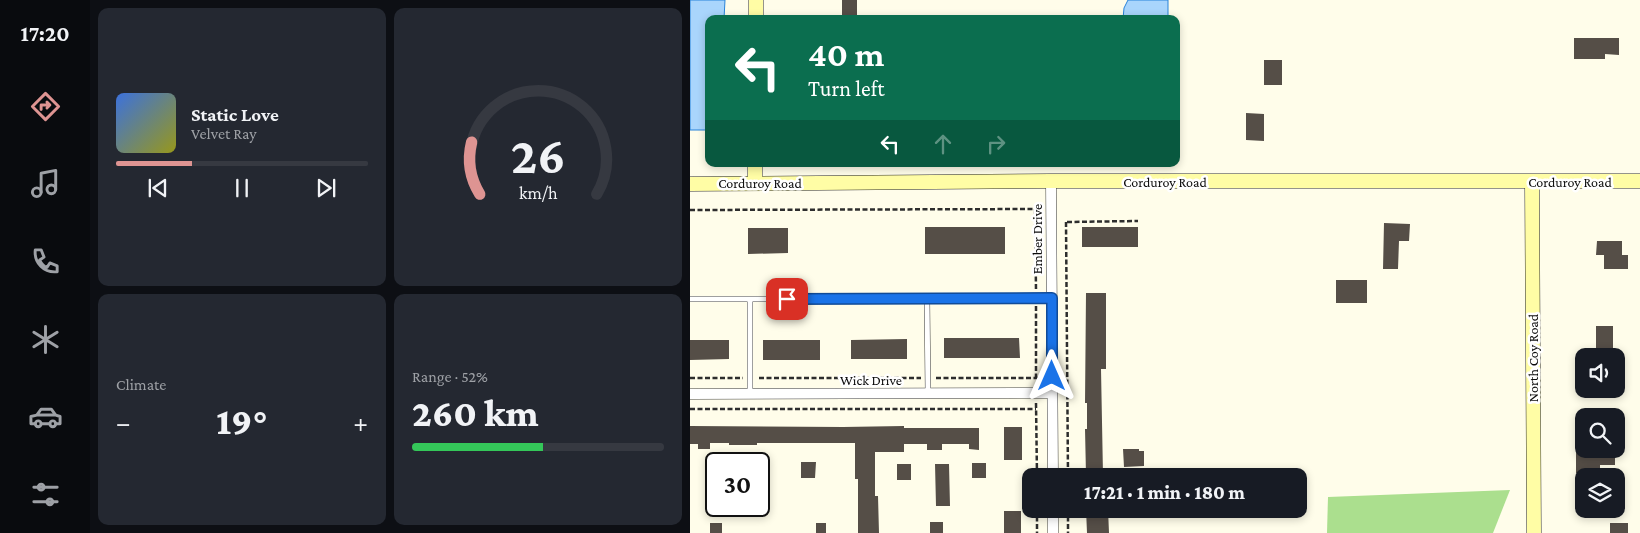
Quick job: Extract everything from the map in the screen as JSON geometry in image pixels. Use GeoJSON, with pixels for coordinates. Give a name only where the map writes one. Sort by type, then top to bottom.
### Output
{"type":"FeatureCollection","features":[{"type":"Feature","properties":{"kind":"street"},"geometry":{"type":"LineString","coordinates":[[756,0],[756,15]]}},
{"type":"Feature","properties":{"kind":"street"},"geometry":{"type":"LineString","coordinates":[[755,167],[755,184]]}},
{"type":"Feature","properties":{"kind":"street","name":"Corduroy Road"},"geometry":{"type":"LineString","coordinates":[[690,184],[1640,181]]}},
{"type":"Feature","properties":{"kind":"street","name":"Ember Drive"},"geometry":{"type":"LineString","coordinates":[[1051,182],[1052,468]]}},
{"type":"Feature","properties":{"kind":"street","name":"North Coy Road"},"geometry":{"type":"LineString","coordinates":[[1532,182],[1534,533]]}},
{"type":"Feature","properties":{"kind":"street","name":"Wick Drive"},"geometry":{"type":"LineString","coordinates":[[690,394],[1052,393]]}},
{"type":"Feature","properties":{"kind":"street"},"geometry":{"type":"LineString","coordinates":[[1053,518],[1053,533]]}},
{"type":"Feature","properties":{"kind":"lane"},"geometry":{"type":"LineString","coordinates":[[690,300],[1052,298]]}},
{"type":"Feature","properties":{"kind":"lane"},"geometry":{"type":"LineString","coordinates":[[750,299],[750,394]]}},
{"type":"Feature","properties":{"kind":"lane"},"geometry":{"type":"LineString","coordinates":[[927,299],[928,393]]}},
{"type":"Feature","properties":{"kind":"path"},"geometry":{"type":"LineString","coordinates":[[690,210],[1051,209]]}},
{"type":"Feature","properties":{"kind":"path"},"geometry":{"type":"LineString","coordinates":[[1051,222],[1138,221]]}},
{"type":"Feature","properties":{"kind":"path"},"geometry":{"type":"LineString","coordinates":[[1066,222],[1068,468]]}},
{"type":"Feature","properties":{"kind":"path"},"geometry":{"type":"LineString","coordinates":[[690,378],[1036,378],[1067,376]]}},
{"type":"Feature","properties":{"kind":"path"},"geometry":{"type":"LineString","coordinates":[[1036,378],[1037,468]]}},
{"type":"Feature","properties":{"kind":"path"},"geometry":{"type":"LineString","coordinates":[[690,409],[1036,409]]}},
{"type":"Feature","properties":{"kind":"path"},"geometry":{"type":"LineString","coordinates":[[1037,518],[1037,533]]}},
{"type":"Feature","properties":{"kind":"path"},"geometry":{"type":"LineString","coordinates":[[1068,518],[1068,533]]}},
{"type":"Feature","properties":{"kind":"green space"},"geometry":{"type":"Polygon","coordinates":[[[1510,490],[1493,533],[1327,533],[1328,497],[1510,490]]]}},
{"type":"Feature","properties":{"kind":"water"},"geometry":{"type":"Polygon","coordinates":[[[690,0],[725,0],[724,15],[705,15],[705,130],[690,130],[690,0]]]}},
{"type":"Feature","properties":{"kind":"water"},"geometry":{"type":"Polygon","coordinates":[[[1128,0],[1168,0],[1168,15],[1123,15],[1128,0]]]}},
{"type":"Feature","properties":{"kind":"building"},"geometry":{"type":"Polygon","coordinates":[[[842,0],[857,0],[857,15],[842,15],[842,0]]]}},
{"type":"Feature","properties":{"kind":"building"},"geometry":{"type":"Polygon","coordinates":[[[1574,38],[1619,38],[1619,55],[1605,54],[1605,59],[1574,59],[1574,38]]]}},
{"type":"Feature","properties":{"kind":"building"},"geometry":{"type":"Polygon","coordinates":[[[1264,60],[1282,60],[1282,85],[1264,85],[1264,60]]]}},
{"type":"Feature","properties":{"kind":"building"},"geometry":{"type":"Polygon","coordinates":[[[1246,113],[1264,114],[1264,141],[1246,140],[1246,113]]]}},
{"type":"Feature","properties":{"kind":"building"},"geometry":{"type":"Polygon","coordinates":[[[1384,223],[1410,224],[1409,241],[1399,241],[1398,269],[1383,269],[1384,223]]]}},
{"type":"Feature","properties":{"kind":"building"},"geometry":{"type":"Polygon","coordinates":[[[925,227],[1005,227],[1005,254],[925,254],[925,227]]]}},
{"type":"Feature","properties":{"kind":"building"},"geometry":{"type":"Polygon","coordinates":[[[1082,227],[1138,227],[1138,247],[1082,247],[1082,227]]]}},
{"type":"Feature","properties":{"kind":"building"},"geometry":{"type":"Polygon","coordinates":[[[748,228],[788,228],[788,253],[748,254],[748,228]]]}},
{"type":"Feature","properties":{"kind":"building"},"geometry":{"type":"Polygon","coordinates":[[[1597,241],[1622,241],[1622,255],[1628,255],[1628,269],[1604,269],[1604,255],[1596,255],[1597,241]]]}},
{"type":"Feature","properties":{"kind":"building"},"geometry":{"type":"Polygon","coordinates":[[[1336,280],[1367,280],[1367,303],[1336,303],[1336,280]]]}},
{"type":"Feature","properties":{"kind":"building"},"geometry":{"type":"Polygon","coordinates":[[[1086,293],[1106,293],[1106,369],[1101,369],[1103,468],[1086,468],[1085,429],[1087,429],[1087,403],[1085,403],[1086,293]]]}},
{"type":"Feature","properties":{"kind":"building"},"geometry":{"type":"Polygon","coordinates":[[[1596,326],[1613,326],[1613,348],[1596,348],[1596,326]]]}},
{"type":"Feature","properties":{"kind":"building"},"geometry":{"type":"Polygon","coordinates":[[[944,338],[1019,338],[1020,358],[944,358],[944,338]]]}},
{"type":"Feature","properties":{"kind":"building"},"geometry":{"type":"Polygon","coordinates":[[[907,339],[907,359],[851,359],[851,340],[907,339]]]}},
{"type":"Feature","properties":{"kind":"building"},"geometry":{"type":"Polygon","coordinates":[[[690,340],[729,340],[729,359],[690,360],[690,340]]]}},
{"type":"Feature","properties":{"kind":"building"},"geometry":{"type":"Polygon","coordinates":[[[763,340],[820,340],[820,360],[763,360],[763,340]]]}},
{"type":"Feature","properties":{"kind":"building"},"geometry":{"type":"Polygon","coordinates":[[[690,426],[979,428],[979,450],[969,449],[969,444],[942,444],[942,450],[927,450],[927,444],[904,444],[904,452],[875,452],[875,496],[878,496],[879,533],[858,533],[858,479],[855,479],[855,443],[757,443],[757,445],[729,445],[729,443],[710,443],[710,449],[698,449],[698,444],[690,444],[690,426]]]}},
{"type":"Feature","properties":{"kind":"building"},"geometry":{"type":"Polygon","coordinates":[[[1004,427],[1022,427],[1022,460],[1004,460],[1004,427]]]}},
{"type":"Feature","properties":{"kind":"building"},"geometry":{"type":"Polygon","coordinates":[[[1123,449],[1139,449],[1139,451],[1144,451],[1144,466],[1124,467],[1123,449]]]}},
{"type":"Feature","properties":{"kind":"building"},"geometry":{"type":"Polygon","coordinates":[[[1576,458],[1615,458],[1615,465],[1600,465],[1600,468],[1576,468],[1576,458]]]}},
{"type":"Feature","properties":{"kind":"building"},"geometry":{"type":"Polygon","coordinates":[[[801,462],[816,462],[815,478],[801,478],[801,462]]]}},
{"type":"Feature","properties":{"kind":"building"},"geometry":{"type":"Polygon","coordinates":[[[972,463],[986,463],[986,478],[972,478],[972,463]]]}},
{"type":"Feature","properties":{"kind":"building"},"geometry":{"type":"Polygon","coordinates":[[[897,464],[911,464],[911,480],[897,480],[897,464]]]}},
{"type":"Feature","properties":{"kind":"building"},"geometry":{"type":"Polygon","coordinates":[[[935,464],[949,464],[950,506],[936,506],[935,464]]]}},
{"type":"Feature","properties":{"kind":"building"},"geometry":{"type":"Polygon","coordinates":[[[1004,511],[1021,511],[1021,533],[1004,533],[1004,511]]]}},
{"type":"Feature","properties":{"kind":"building"},"geometry":{"type":"Polygon","coordinates":[[[1086,518],[1108,518],[1109,533],[1087,533],[1086,518]]]}},
{"type":"Feature","properties":{"kind":"building"},"geometry":{"type":"Polygon","coordinates":[[[930,522],[943,522],[943,533],[930,533],[930,522]]]}},
{"type":"Feature","properties":{"kind":"building"},"geometry":{"type":"Polygon","coordinates":[[[710,523],[722,523],[722,533],[710,533],[710,523]]]}},
{"type":"Feature","properties":{"kind":"building"},"geometry":{"type":"Polygon","coordinates":[[[816,523],[826,523],[826,533],[816,533],[816,523]]]}},
{"type":"Feature","properties":{"kind":"building"},"geometry":{"type":"Polygon","coordinates":[[[1610,523],[1628,523],[1628,533],[1610,533],[1610,523]]]}},
{"type":"Feature","properties":{"kind":"route"},"geometry":{"type":"LineString","coordinates":[[787,299],[1052,298],[1052,376]]}}]}
